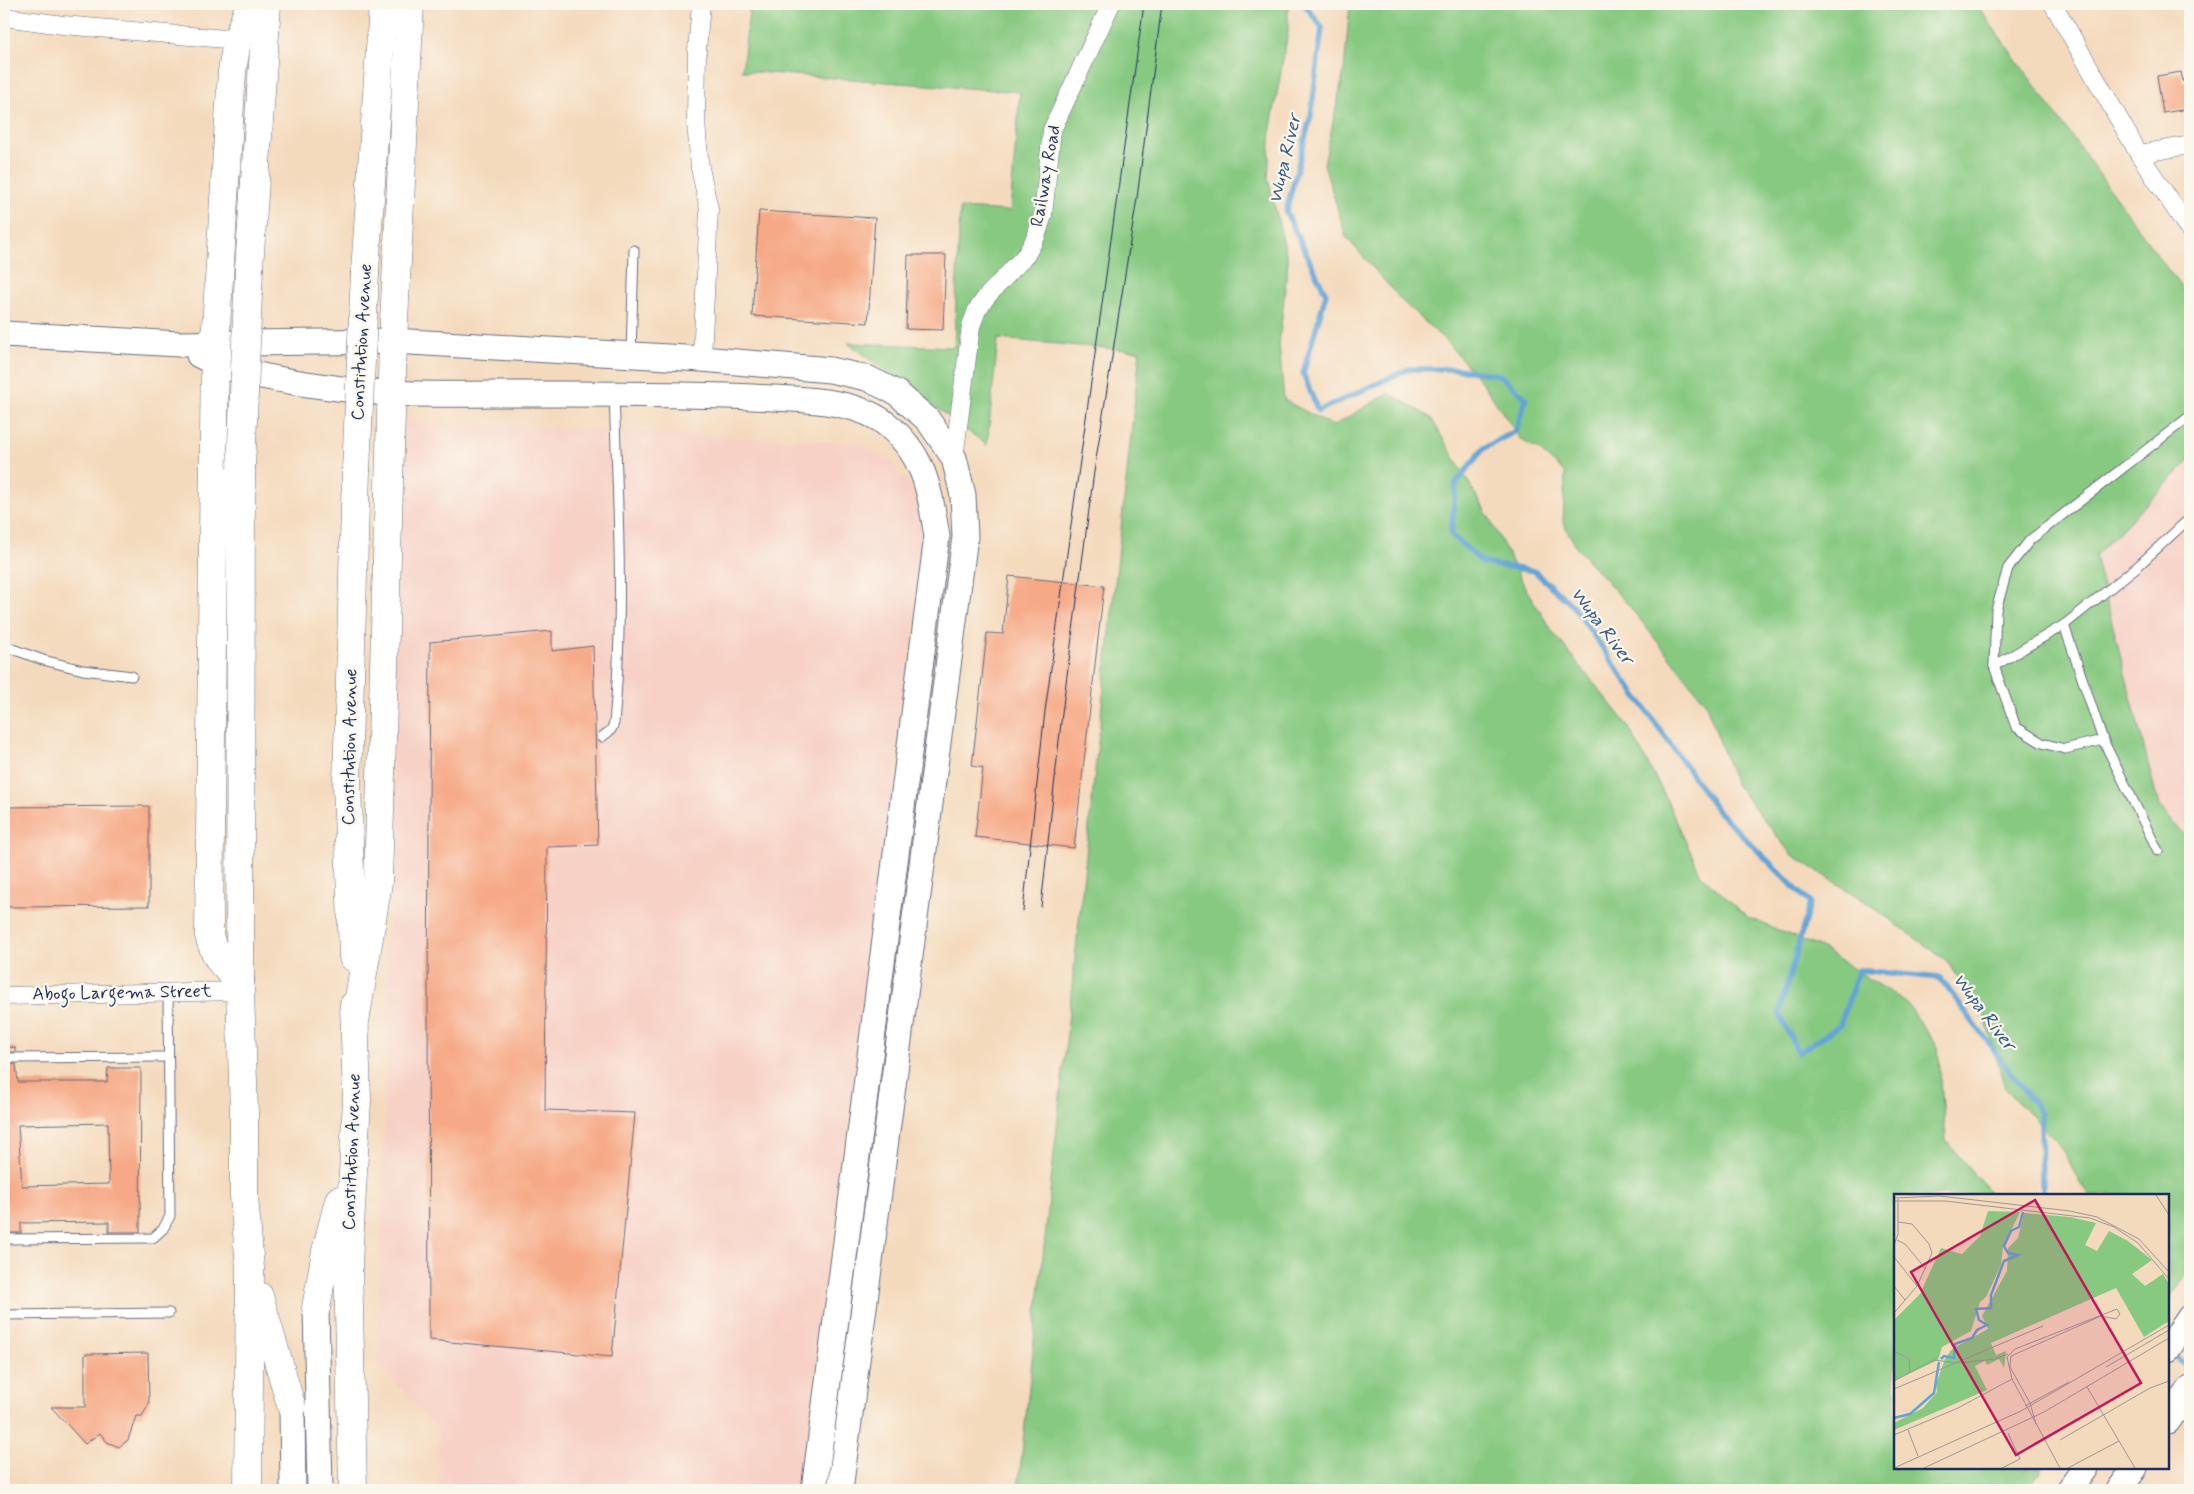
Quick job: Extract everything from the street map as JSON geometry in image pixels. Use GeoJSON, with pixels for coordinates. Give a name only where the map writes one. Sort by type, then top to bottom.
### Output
{"type":"FeatureCollection","features":[{"type":"Feature","properties":{"kind":"main road"},"geometry":{"type":"LineString","coordinates":[[240,985],[224,968],[214,952],[208,936],[215,353],[232,72],[237,40],[250,4]]}},
{"type":"Feature","properties":{"kind":"main road"},"geometry":{"type":"LineString","coordinates":[[248,1490],[250,1268],[244,1196],[244,1112],[240,985],[241,469],[249,268],[267,4]]}},
{"type":"Feature","properties":{"kind":"main road","name":"Constitution Avenue"},"geometry":{"type":"LineString","coordinates":[[353,1490],[348,1263],[357,1100],[347,783],[356,471],[365,272],[383,4]]}},
{"type":"Feature","properties":{"kind":"main road"},"geometry":{"type":"LineString","coordinates":[[355,1022],[378,883],[393,341],[410,4]]}},
{"type":"Feature","properties":{"kind":"main road"},"geometry":{"type":"LineString","coordinates":[[316,1308],[332,1227],[354,1144]]}},
{"type":"Feature","properties":{"kind":"main road"},"geometry":{"type":"LineString","coordinates":[[250,1268],[292,1408]]}},
{"type":"Feature","properties":{"kind":"street"},"geometry":{"type":"LineString","coordinates":[[701,4],[697,50],[696,123],[700,168],[709,208],[702,359]]}},
{"type":"Feature","properties":{"kind":"street","name":"Railway Road"},"geometry":{"type":"LineString","coordinates":[[954,458],[971,326],[976,310],[1026,256],[1036,237],[1042,215],[1052,130],[1111,4]]}},
{"type":"Feature","properties":{"kind":"street"},"geometry":{"type":"LineString","coordinates":[[2054,4],[2139,154],[2190,232]]}},
{"type":"Feature","properties":{"kind":"street"},"geometry":{"type":"LineString","coordinates":[[4,17],[63,25],[237,40]]}},
{"type":"Feature","properties":{"kind":"street"},"geometry":{"type":"LineString","coordinates":[[2139,154],[2190,145]]}},
{"type":"Feature","properties":{"kind":"street"},"geometry":{"type":"LineString","coordinates":[[4,334],[179,344],[215,353],[265,377],[328,387],[392,394],[697,395],[822,401],[856,409],[884,422],[906,442],[923,468],[937,536],[814,1490]]}},
{"type":"Feature","properties":{"kind":"street"},"geometry":{"type":"LineString","coordinates":[[215,353],[393,341],[630,354],[830,370],[867,378],[897,393],[928,420],[954,458],[963,495],[965,537],[840,1490]]}},
{"type":"Feature","properties":{"kind":"street","name":"Abogo Largema Street"},"geometry":{"type":"LineString","coordinates":[[4,996],[168,992],[240,985]]}},
{"type":"Feature","properties":{"kind":"street"},"geometry":{"type":"LineString","coordinates":[[316,1308],[320,1490]]}},
{"type":"Feature","properties":{"kind":"street"},"geometry":{"type":"LineString","coordinates":[[2169,1348],[2190,1316]]}},
{"type":"Feature","properties":{"kind":"street"},"geometry":{"type":"LineString","coordinates":[[2169,1420],[2190,1389]]}},
{"type":"Feature","properties":{"kind":"street"},"geometry":{"type":"LineString","coordinates":[[292,1408],[293,1490]]}},
{"type":"Feature","properties":{"kind":"street"},"geometry":{"type":"LineString","coordinates":[[2069,1490],[2083,1469]]}},
{"type":"Feature","properties":{"kind":"street"},"geometry":{"type":"LineString","coordinates":[[2119,1490],[2133,1469]]}},
{"type":"Feature","properties":{"kind":"lane"},"geometry":{"type":"LineString","coordinates":[[630,354],[634,250]]}},
{"type":"Feature","properties":{"kind":"lane"},"geometry":{"type":"LineString","coordinates":[[602,738],[611,730],[614,723],[620,637],[614,394]]}},
{"type":"Feature","properties":{"kind":"lane"},"geometry":{"type":"LineString","coordinates":[[2103,740],[2065,749],[2042,743],[2016,727],[1994,666],[1996,610],[2008,568],[2030,540],[2190,416]]}},
{"type":"Feature","properties":{"kind":"lane"},"geometry":{"type":"LineString","coordinates":[[1994,666],[2064,625],[2138,566],[2190,518]]}},
{"type":"Feature","properties":{"kind":"lane"},"geometry":{"type":"LineString","coordinates":[[2064,625],[2103,740],[2158,850]]}},
{"type":"Feature","properties":{"kind":"lane"},"geometry":{"type":"LineString","coordinates":[[4,646],[43,660],[83,670],[132,676]]}},
{"type":"Feature","properties":{"kind":"lane"},"geometry":{"type":"LineString","coordinates":[[4,1239],[153,1238],[163,1229],[170,1216],[167,1057],[168,992]]}},
{"type":"Feature","properties":{"kind":"lane"},"geometry":{"type":"LineString","coordinates":[[4,1058],[167,1057]]}},
{"type":"Feature","properties":{"kind":"lane"},"geometry":{"type":"LineString","coordinates":[[4,1315],[169,1313]]}},
{"type":"Feature","properties":{"kind":"shaded area"},"geometry":{"type":"Polygon","coordinates":[[[402,421],[859,443],[889,460],[918,495],[926,535],[800,1490],[439,1490],[438,1430],[378,1363],[402,421]]]}},
{"type":"Feature","properties":{"kind":"shaded area"},"geometry":{"type":"Polygon","coordinates":[[[2190,443],[2190,977],[2080,526],[2190,443]]]}},
{"type":"Feature","properties":{"kind":"green space"},"geometry":{"type":"Polygon","coordinates":[[[750,4],[1288,4],[1288,32],[1271,127],[1268,179],[1288,261],[1279,344],[1284,400],[1333,426],[1389,393],[1431,418],[1490,519],[1526,589],[1552,631],[1628,726],[1666,798],[1701,875],[1749,918],[1819,947],[1906,1002],[1938,1047],[1946,1141],[1991,1194],[1894,1194],[1894,1469],[2041,1469],[2026,1490],[1018,1490],[1140,351],[998,339],[987,445],[848,343],[954,347],[960,208],[1010,211],[1020,92],[742,71],[750,4]]]}},
{"type":"Feature","properties":{"kind":"green space"},"geometry":{"type":"Polygon","coordinates":[[[1350,4],[1976,4],[2190,300],[2190,460],[2095,556],[2159,806],[2190,842],[2190,1269],[2169,1299],[2169,1194],[2088,1194],[2079,1182],[2060,1145],[2005,1088],[1984,1015],[1947,961],[1863,900],[1791,854],[1735,783],[1705,702],[1630,607],[1577,548],[1563,523],[1565,473],[1538,449],[1521,440],[1484,385],[1445,340],[1403,302],[1346,237],[1324,164],[1344,71],[1350,4]]]}},
{"type":"Feature","properties":{"kind":"building"},"geometry":{"type":"Polygon","coordinates":[[[2181,72],[2183,82],[2190,81],[2190,100],[2186,100],[2188,109],[2163,113],[2157,76],[2181,72]]]}},
{"type":"Feature","properties":{"kind":"building"},"geometry":{"type":"Polygon","coordinates":[[[759,211],[875,218],[868,323],[752,316],[759,211]]]}},
{"type":"Feature","properties":{"kind":"building"},"geometry":{"type":"Polygon","coordinates":[[[908,255],[946,255],[943,330],[906,329],[908,255]]]}},
{"type":"Feature","properties":{"kind":"building"},"geometry":{"type":"Polygon","coordinates":[[[1009,576],[1104,586],[1074,848],[975,837],[983,768],[972,766],[987,633],[1003,634],[1009,576]]]}},
{"type":"Feature","properties":{"kind":"building"},"geometry":{"type":"Polygon","coordinates":[[[552,631],[552,651],[593,646],[598,845],[547,847],[545,1110],[635,1113],[612,1357],[429,1340],[430,642],[552,631]]]}},
{"type":"Feature","properties":{"kind":"building"},"geometry":{"type":"Polygon","coordinates":[[[149,806],[149,906],[4,907],[4,807],[149,806]]]}},
{"type":"Feature","properties":{"kind":"building"},"geometry":{"type":"Polygon","coordinates":[[[15,1047],[15,1052],[4,1052],[4,1048],[15,1047]]]}},
{"type":"Feature","properties":{"kind":"building"},"geometry":{"type":"Polygon","coordinates":[[[4,1064],[16,1064],[18,1082],[107,1082],[108,1068],[141,1068],[140,1232],[109,1232],[109,1222],[21,1223],[21,1233],[4,1233],[4,1064]],[[108,1123],[18,1125],[22,1186],[109,1184],[108,1123]]]}},
{"type":"Feature","properties":{"kind":"building"},"geometry":{"type":"Polygon","coordinates":[[[148,1353],[149,1404],[142,1416],[136,1416],[128,1440],[119,1447],[107,1442],[100,1433],[85,1444],[51,1407],[85,1407],[85,1354],[148,1353]]]}},
{"type":"Feature","properties":{"kind":"waterway","name":"Wupa River"},"geometry":{"type":"LineString","coordinates":[[1304,4],[1322,27],[1311,115],[1286,212],[1326,294],[1303,373],[1318,411],[1409,369],[1456,369],[1500,375],[1526,398],[1516,431],[1484,448],[1456,483],[1451,534],[1483,563],[1534,571],[1573,606],[1716,809],[1810,903],[1779,1013],[1798,1053],[1840,1025],[1859,970],[1940,978],[2041,1113],[2042,1194]]}},
{"type":"Feature","properties":{"kind":"waterway","name":"Wupa River"},"geometry":{"type":"LineString","coordinates":[[2173,1351],[2190,1373]]}},
{"type":"Feature","properties":{"kind":"tram line"},"geometry":{"type":"LineString","coordinates":[[1023,911],[1045,711],[1144,4]]}},
{"type":"Feature","properties":{"kind":"tram line"},"geometry":{"type":"LineString","coordinates":[[1041,907],[1062,713],[1094,472],[1137,198],[1162,4]]}}]}
